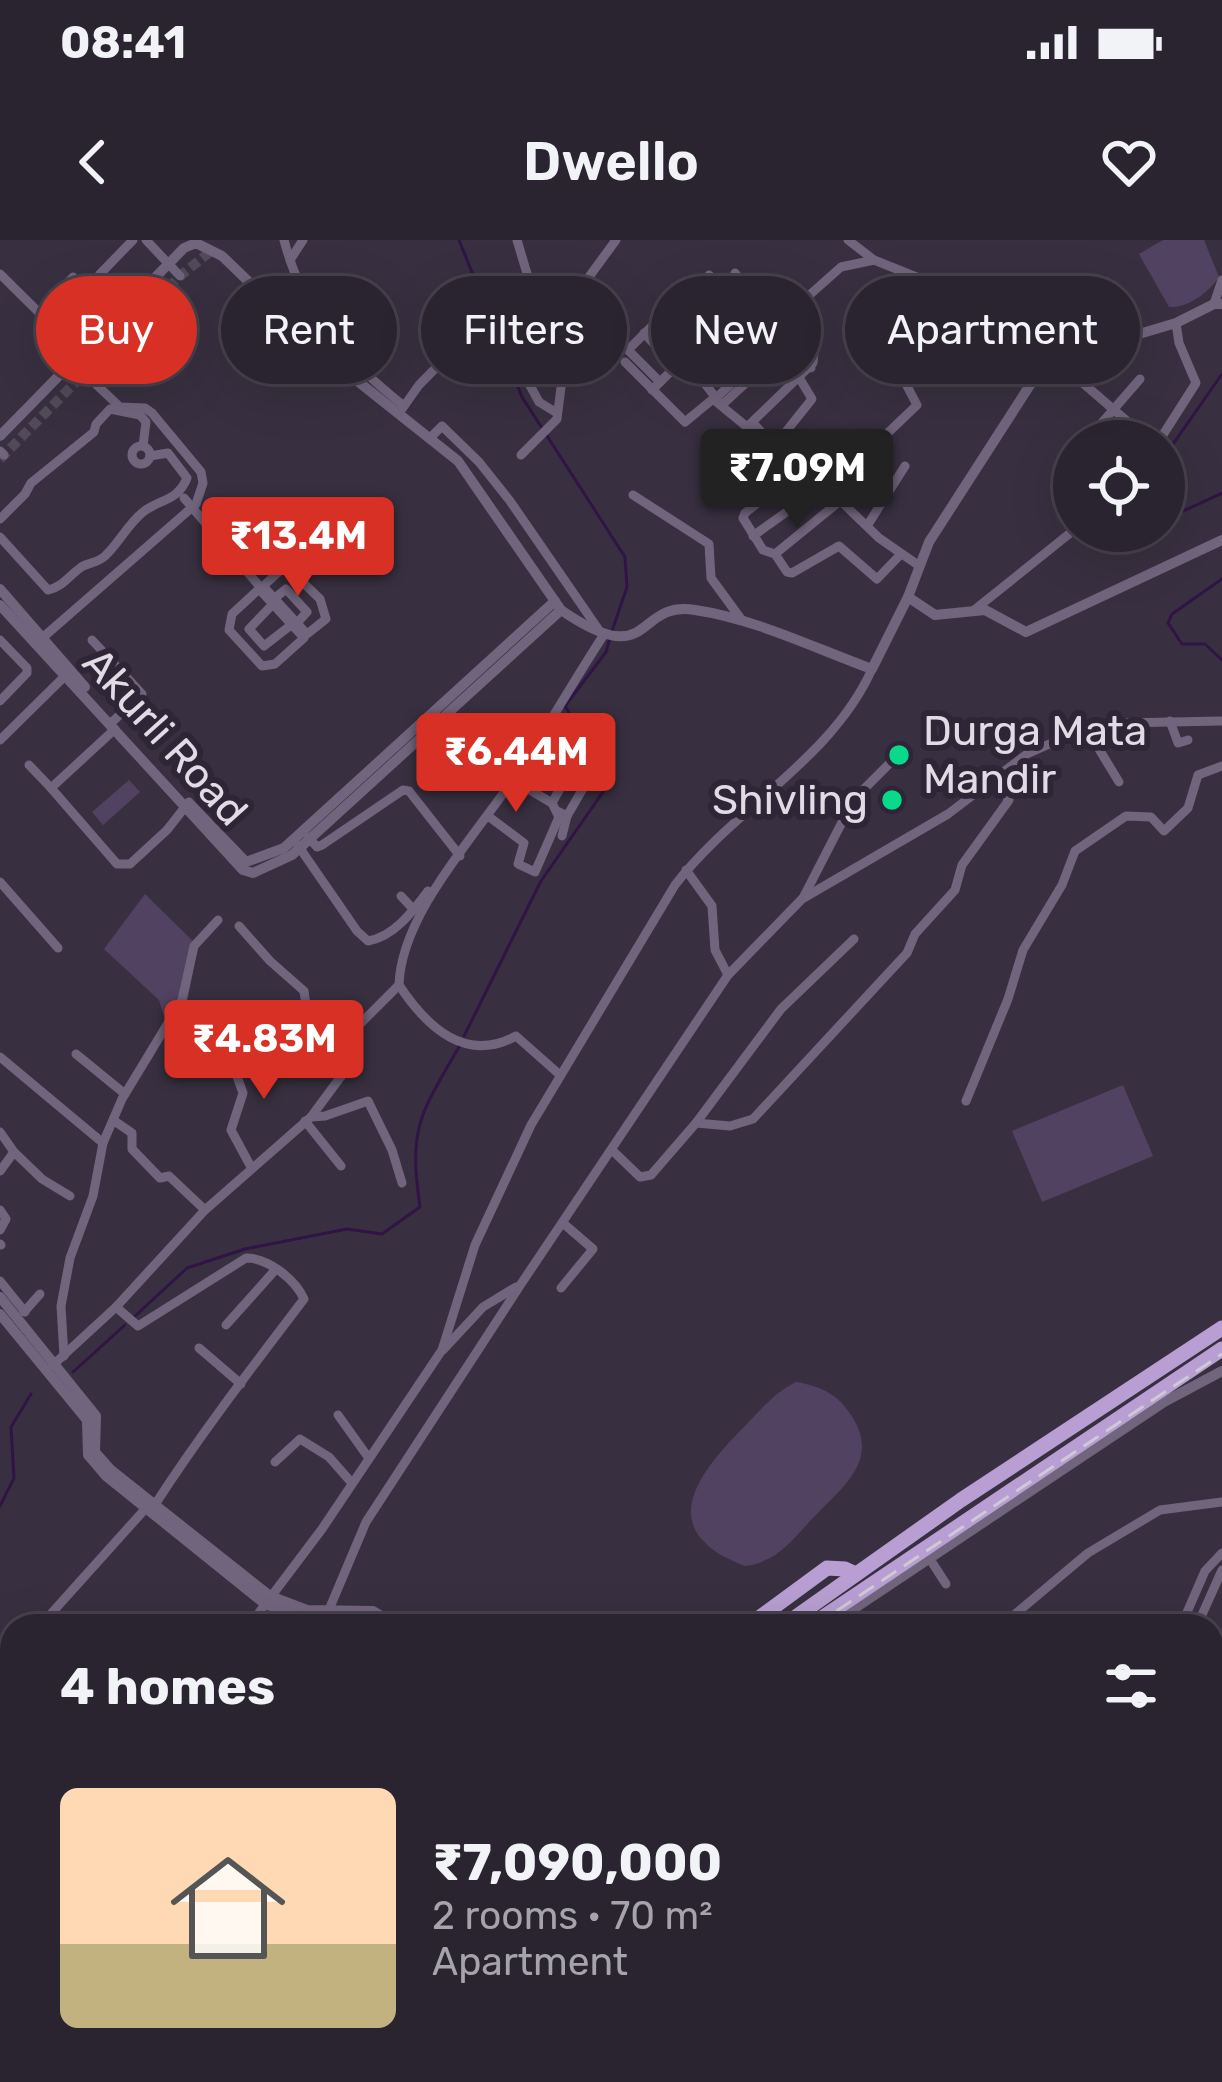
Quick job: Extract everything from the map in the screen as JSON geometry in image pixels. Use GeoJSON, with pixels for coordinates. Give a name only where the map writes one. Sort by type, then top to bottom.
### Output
{"type":"FeatureCollection","features":[{"type":"Feature","properties":{"kind":"highway"},"geometry":{"type":"LineString","coordinates":[[798,1614],[961,1499],[1222,1328]]}},
{"type":"Feature","properties":{"kind":"highway"},"geometry":{"type":"LineString","coordinates":[[829,1614],[926,1553],[1222,1349]]}},
{"type":"Feature","properties":{"kind":"highway"},"geometry":{"type":"LineString","coordinates":[[764,1614],[827,1568],[856,1574]]}},
{"type":"Feature","properties":{"kind":"highway"},"geometry":{"type":"LineString","coordinates":[[770,1610],[773,1614]]}},
{"type":"Feature","properties":{"kind":"street"},"geometry":{"type":"LineString","coordinates":[[102,276],[133,240]]}},
{"type":"Feature","properties":{"kind":"street"},"geometry":{"type":"LineString","coordinates":[[146,240],[180,276]]}},
{"type":"Feature","properties":{"kind":"street"},"geometry":{"type":"LineString","coordinates":[[284,240],[312,314],[476,482],[558,606],[608,637],[631,636],[681,608],[741,619],[872,669]]}},
{"type":"Feature","properties":{"kind":"street"},"geometry":{"type":"LineString","coordinates":[[290,260],[303,240]]}},
{"type":"Feature","properties":{"kind":"street"},"geometry":{"type":"LineString","coordinates":[[518,240],[528,277],[519,365],[539,402],[557,416]]}},
{"type":"Feature","properties":{"kind":"street"},"geometry":{"type":"LineString","coordinates":[[521,455],[557,416],[572,300],[616,240]]}},
{"type":"Feature","properties":{"kind":"street"},"geometry":{"type":"LineString","coordinates":[[848,240],[874,260],[914,276]]}},
{"type":"Feature","properties":{"kind":"street"},"geometry":{"type":"LineString","coordinates":[[157,276],[191,244],[222,256],[326,356],[401,410]]}},
{"type":"Feature","properties":{"kind":"street"},"geometry":{"type":"LineString","coordinates":[[821,284],[841,266],[874,260]]}},
{"type":"Feature","properties":{"kind":"street"},"geometry":{"type":"LineString","coordinates":[[0,274],[36,310]]}},
{"type":"Feature","properties":{"kind":"street"},"geometry":{"type":"LineString","coordinates":[[1140,334],[1218,304],[1222,280]]}},
{"type":"Feature","properties":{"kind":"street"},"geometry":{"type":"LineString","coordinates":[[746,308],[777,333],[747,363],[718,333],[746,308]]}},
{"type":"Feature","properties":{"kind":"street"},"geometry":{"type":"LineString","coordinates":[[1170,420],[1196,383],[1176,323]]}},
{"type":"Feature","properties":{"kind":"street"},"geometry":{"type":"LineString","coordinates":[[651,326],[628,350],[685,422],[709,400],[719,402]]}},
{"type":"Feature","properties":{"kind":"street"},"geometry":{"type":"LineString","coordinates":[[644,333],[651,341]]}},
{"type":"Feature","properties":{"kind":"street"},"geometry":{"type":"LineString","coordinates":[[719,402],[748,368],[722,341],[693,368],[719,402],[742,426],[753,423],[795,384]]}},
{"type":"Feature","properties":{"kind":"street"},"geometry":{"type":"LineString","coordinates":[[627,364],[656,386]]}},
{"type":"Feature","properties":{"kind":"street"},"geometry":{"type":"LineString","coordinates":[[0,436],[50,384]]}},
{"type":"Feature","properties":{"kind":"street"},"geometry":{"type":"LineString","coordinates":[[39,642],[203,483],[201,472],[152,413],[120,406],[98,384]]}},
{"type":"Feature","properties":{"kind":"street"},"geometry":{"type":"LineString","coordinates":[[401,410],[424,384]]}},
{"type":"Feature","properties":{"kind":"street"},"geometry":{"type":"LineString","coordinates":[[719,402],[741,384]]}},
{"type":"Feature","properties":{"kind":"street"},"geometry":{"type":"LineString","coordinates":[[753,423],[779,444],[812,400],[803,384]]}},
{"type":"Feature","properties":{"kind":"street"},"geometry":{"type":"LineString","coordinates":[[871,448],[917,404],[906,384]]}},
{"type":"Feature","properties":{"kind":"street"},"geometry":{"type":"LineString","coordinates":[[442,1350],[475,1246],[531,1125],[560,1075],[686,869],[862,693],[908,597],[918,565],[1031,384]]}},
{"type":"Feature","properties":{"kind":"street"},"geometry":{"type":"LineString","coordinates":[[1084,384],[1129,420]]}},
{"type":"Feature","properties":{"kind":"street"},"geometry":{"type":"LineString","coordinates":[[1105,420],[1136,384]]}},
{"type":"Feature","properties":{"kind":"street"},"geometry":{"type":"LineString","coordinates":[[0,519],[31,483],[94,432],[110,409],[140,415],[146,422],[147,451]]}},
{"type":"Feature","properties":{"kind":"street"},"geometry":{"type":"LineString","coordinates":[[431,437],[442,426],[478,461],[608,637]]}},
{"type":"Feature","properties":{"kind":"street"},"geometry":{"type":"LineString","coordinates":[[147,451],[169,434]]}},
{"type":"Feature","properties":{"kind":"street"},"geometry":{"type":"LineString","coordinates":[[0,537],[47,590],[56,589],[85,563],[98,562],[149,507],[180,492],[187,478],[175,458],[147,451]]}},
{"type":"Feature","properties":{"kind":"street"},"geometry":{"type":"LineString","coordinates":[[753,536],[852,460]]}},
{"type":"Feature","properties":{"kind":"street"},"geometry":{"type":"LineString","coordinates":[[867,526],[905,466]]}},
{"type":"Feature","properties":{"kind":"street"},"geometry":{"type":"LineString","coordinates":[[800,500],[782,484],[743,518],[763,550],[775,554],[792,573],[838,546],[877,578],[901,554]]}},
{"type":"Feature","properties":{"kind":"street"},"geometry":{"type":"LineString","coordinates":[[824,485],[918,565]]}},
{"type":"Feature","properties":{"kind":"street"},"geometry":{"type":"LineString","coordinates":[[633,495],[709,544],[711,578],[741,619]]}},
{"type":"Feature","properties":{"kind":"street"},"geometry":{"type":"LineString","coordinates":[[775,554],[840,500]]}},
{"type":"Feature","properties":{"kind":"street"},"geometry":{"type":"LineString","coordinates":[[184,506],[261,588],[274,601],[304,638],[275,664],[257,664],[230,634],[232,614],[261,588],[281,570],[291,571],[320,599],[326,619],[310,634],[294,624]]}},
{"type":"Feature","properties":{"kind":"street"},"geometry":{"type":"LineString","coordinates":[[908,597],[935,615],[985,610],[1026,632],[1222,540]]}},
{"type":"Feature","properties":{"kind":"street"},"geometry":{"type":"LineString","coordinates":[[973,611],[1053,547]]}},
{"type":"Feature","properties":{"kind":"street"},"geometry":{"type":"LineString","coordinates":[[286,589],[307,612],[264,646],[249,629],[274,601],[286,589]]}},
{"type":"Feature","properties":{"kind":"street","name":"Akurli Road"},"geometry":{"type":"LineString","coordinates":[[1,597],[243,870],[302,839],[558,606]]}},
{"type":"Feature","properties":{"kind":"street"},"geometry":{"type":"LineString","coordinates":[[560,1075],[516,1036],[484,1048],[461,1044],[419,1016],[399,985],[399,962],[439,883],[608,637]]}},
{"type":"Feature","properties":{"kind":"street"},"geometry":{"type":"LineString","coordinates":[[0,640],[27,668],[27,674],[0,701]]}},
{"type":"Feature","properties":{"kind":"street"},"geometry":{"type":"LineString","coordinates":[[51,788],[142,694],[92,640]]}},
{"type":"Feature","properties":{"kind":"street"},"geometry":{"type":"LineString","coordinates":[[0,740],[68,673]]}},
{"type":"Feature","properties":{"kind":"street"},"geometry":{"type":"LineString","coordinates":[[488,816],[524,843],[518,864],[535,872],[584,745],[550,719]]}},
{"type":"Feature","properties":{"kind":"street"},"geometry":{"type":"LineString","coordinates":[[1170,721],[1178,743],[1188,740]]}},
{"type":"Feature","properties":{"kind":"street"},"geometry":{"type":"LineString","coordinates":[[328,1612],[365,1522],[521,1285],[728,975],[802,899],[948,814],[1027,754],[1120,723],[1222,721]]}},
{"type":"Feature","properties":{"kind":"street"},"geometry":{"type":"LineString","coordinates":[[1088,731],[1119,782]]}},
{"type":"Feature","properties":{"kind":"street"},"geometry":{"type":"LineString","coordinates":[[802,899],[854,799],[894,759]]}},
{"type":"Feature","properties":{"kind":"street"},"geometry":{"type":"LineString","coordinates":[[29,765],[117,864],[124,866],[166,830],[186,804]]}},
{"type":"Feature","properties":{"kind":"street"},"geometry":{"type":"LineString","coordinates":[[966,1101],[1023,950],[1062,885],[1075,851],[1126,816],[1151,817],[1164,831],[1188,808],[1198,775],[1222,766]]}},
{"type":"Feature","properties":{"kind":"street"},"geometry":{"type":"LineString","coordinates":[[513,779],[559,810],[562,836]]}},
{"type":"Feature","properties":{"kind":"street"},"geometry":{"type":"LineString","coordinates":[[696,1123],[730,1126],[753,1119],[908,953],[915,934],[955,890],[962,865],[1009,800],[996,780]]}},
{"type":"Feature","properties":{"kind":"street"},"geometry":{"type":"LineString","coordinates":[[559,810],[585,784]]}},
{"type":"Feature","properties":{"kind":"street"},"geometry":{"type":"LineString","coordinates":[[302,839],[322,845],[403,790],[409,791],[460,856]]}},
{"type":"Feature","properties":{"kind":"street"},"geometry":{"type":"LineString","coordinates":[[302,839],[364,939],[379,940],[428,891]]}},
{"type":"Feature","properties":{"kind":"street"},"geometry":{"type":"LineString","coordinates":[[686,869],[712,906],[716,950],[728,975]]}},
{"type":"Feature","properties":{"kind":"street"},"geometry":{"type":"LineString","coordinates":[[0,882],[58,948]]}},
{"type":"Feature","properties":{"kind":"street"},"geometry":{"type":"LineString","coordinates":[[401,896],[414,910]]}},
{"type":"Feature","properties":{"kind":"street"},"geometry":{"type":"LineString","coordinates":[[51,1367],[61,1335],[70,1258],[93,1196],[103,1143],[125,1094],[182,1000],[194,946],[218,920]]}},
{"type":"Feature","properties":{"kind":"street"},"geometry":{"type":"LineString","coordinates":[[51,1367],[116,1307],[205,1210],[308,1119],[342,1075],[340,1047],[306,1005],[304,991],[239,926]]}},
{"type":"Feature","properties":{"kind":"street"},"geometry":{"type":"LineString","coordinates":[[612,1150],[640,1177],[651,1175],[781,1009],[854,939]]}},
{"type":"Feature","properties":{"kind":"street"},"geometry":{"type":"LineString","coordinates":[[340,1047],[399,985]]}},
{"type":"Feature","properties":{"kind":"street"},"geometry":{"type":"LineString","coordinates":[[228,1052],[243,1093],[231,1130],[250,1167]]}},
{"type":"Feature","properties":{"kind":"street"},"geometry":{"type":"LineString","coordinates":[[76,1054],[125,1094]]}},
{"type":"Feature","properties":{"kind":"street"},"geometry":{"type":"LineString","coordinates":[[0,1057],[103,1143]]}},
{"type":"Feature","properties":{"kind":"street"},"geometry":{"type":"LineString","coordinates":[[308,1119],[368,1101],[402,1183]]}},
{"type":"Feature","properties":{"kind":"street"},"geometry":{"type":"LineString","coordinates":[[308,1119],[340,1166]]}},
{"type":"Feature","properties":{"kind":"street"},"geometry":{"type":"LineString","coordinates":[[113,1120],[132,1133],[132,1149],[160,1178],[170,1176],[205,1210]]}},
{"type":"Feature","properties":{"kind":"street"},"geometry":{"type":"LineString","coordinates":[[0,1132],[14,1152],[70,1196]]}},
{"type":"Feature","properties":{"kind":"street"},"geometry":{"type":"LineString","coordinates":[[0,1171],[14,1152]]}},
{"type":"Feature","properties":{"kind":"street"},"geometry":{"type":"LineString","coordinates":[[0,1210],[6,1220],[4,1231]]}},
{"type":"Feature","properties":{"kind":"street"},"geometry":{"type":"LineString","coordinates":[[561,1288],[593,1249],[564,1224]]}},
{"type":"Feature","properties":{"kind":"street"},"geometry":{"type":"LineString","coordinates":[[51,1614],[151,1506],[304,1298],[276,1269],[254,1256],[138,1326],[116,1307]]}},
{"type":"Feature","properties":{"kind":"street"},"geometry":{"type":"LineString","coordinates":[[226,1325],[276,1269]]}},
{"type":"Feature","properties":{"kind":"street"},"geometry":{"type":"LineString","coordinates":[[0,1281],[19,1321]]}},
{"type":"Feature","properties":{"kind":"street"},"geometry":{"type":"LineString","coordinates":[[257,1614],[322,1528],[442,1350],[483,1307],[521,1285]]}},
{"type":"Feature","properties":{"kind":"street"},"geometry":{"type":"LineString","coordinates":[[19,1321],[40,1294]]}},
{"type":"Feature","properties":{"kind":"street"},"geometry":{"type":"LineString","coordinates":[[0,1298],[51,1367],[96,1417],[98,1457],[267,1600],[299,1614]]}},
{"type":"Feature","properties":{"kind":"street"},"geometry":{"type":"LineString","coordinates":[[0,1314],[19,1321]]}},
{"type":"Feature","properties":{"kind":"street"},"geometry":{"type":"LineString","coordinates":[[199,1348],[241,1384]]}},
{"type":"Feature","properties":{"kind":"street"},"geometry":{"type":"LineString","coordinates":[[991,1509],[1222,1371]]}},
{"type":"Feature","properties":{"kind":"street"},"geometry":{"type":"LineString","coordinates":[[338,1415],[368,1457]]}},
{"type":"Feature","properties":{"kind":"street"},"geometry":{"type":"LineString","coordinates":[[275,1462],[300,1439],[329,1457],[351,1482]]}},
{"type":"Feature","properties":{"kind":"street"},"geometry":{"type":"LineString","coordinates":[[1015,1614],[1088,1553],[1160,1510],[1222,1502]]}},
{"type":"Feature","properties":{"kind":"street"},"geometry":{"type":"LineString","coordinates":[[1186,1614],[1205,1571],[1222,1552]]}},
{"type":"Feature","properties":{"kind":"street"},"geometry":{"type":"LineString","coordinates":[[844,1614],[926,1553],[946,1584]]}},
{"type":"Feature","properties":{"kind":"street"},"geometry":{"type":"LineString","coordinates":[[1203,1614],[1222,1570]]}},
{"type":"Feature","properties":{"kind":"street"},"geometry":{"type":"LineString","coordinates":[[267,1600],[304,1610],[358,1608],[378,1614]]}},
{"type":"Feature","properties":{"kind":"shaded area"},"geometry":{"type":"Polygon","coordinates":[[[1163,240],[1204,240],[1219,277],[1183,305],[1169,307],[1139,254],[1163,240]]]}},
{"type":"Feature","properties":{"kind":"shaded area"},"geometry":{"type":"Polygon","coordinates":[[[129,780],[140,792],[103,825],[92,812],[129,780]]]}},
{"type":"Feature","properties":{"kind":"shaded area"},"geometry":{"type":"Polygon","coordinates":[[[145,894],[198,946],[186,1009],[172,1023],[165,1019],[159,1000],[104,949],[145,894]]]}},
{"type":"Feature","properties":{"kind":"shaded area"},"geometry":{"type":"Polygon","coordinates":[[[1123,1085],[1153,1156],[1042,1202],[1012,1131],[1123,1085]]]}},
{"type":"Feature","properties":{"kind":"shaded area"},"geometry":{"type":"Polygon","coordinates":[[[796,1382],[828,1392],[846,1408],[859,1431],[860,1459],[846,1483],[791,1542],[766,1560],[745,1566],[701,1538],[692,1522],[692,1505],[697,1487],[723,1450],[773,1398],[796,1382]]]}},
{"type":"Feature","properties":{"kind":"waterway"},"geometry":{"type":"LineString","coordinates":[[459,240],[522,397],[625,557],[627,587],[612,631]]}},
{"type":"Feature","properties":{"kind":"waterway"},"geometry":{"type":"LineString","coordinates":[[1185,427],[1222,374]]}},
{"type":"Feature","properties":{"kind":"waterway"},"geometry":{"type":"LineString","coordinates":[[1185,510],[1222,493]]}},
{"type":"Feature","properties":{"kind":"waterway"},"geometry":{"type":"LineString","coordinates":[[1222,579],[1172,614],[1168,623],[1182,644],[1205,644],[1222,660]]}},
{"type":"Feature","properties":{"kind":"waterway"},"geometry":{"type":"LineString","coordinates":[[464,1036],[541,881],[612,779],[565,706],[606,652],[609,641]]}},
{"type":"Feature","properties":{"kind":"waterway"},"geometry":{"type":"LineString","coordinates":[[134,1317],[187,1268],[245,1249],[347,1229],[382,1234],[420,1207],[416,1157],[421,1121],[460,1045]]}},
{"type":"Feature","properties":{"kind":"waterway"},"geometry":{"type":"LineString","coordinates":[[73,1372],[125,1325]]}},
{"type":"Feature","properties":{"kind":"waterway"},"geometry":{"type":"LineString","coordinates":[[0,1506],[14,1478],[11,1427],[31,1394]]}},
{"type":"Feature","properties":{"kind":"tunnel"},"geometry":{"type":"LineString","coordinates":[[0,459],[180,276],[211,251]]}},
{"type":"Feature","properties":{"kind":"railway"},"geometry":{"type":"LineString","coordinates":[[832,1614],[1222,1354]]}},
{"type":"Feature","properties":{"kind":"place","name":"Durga Mata Mandir"},"geometry":{"type":"Point","coordinates":[899,755]}},
{"type":"Feature","properties":{"kind":"place","name":"Shivling"},"geometry":{"type":"Point","coordinates":[892,800]}}]}
